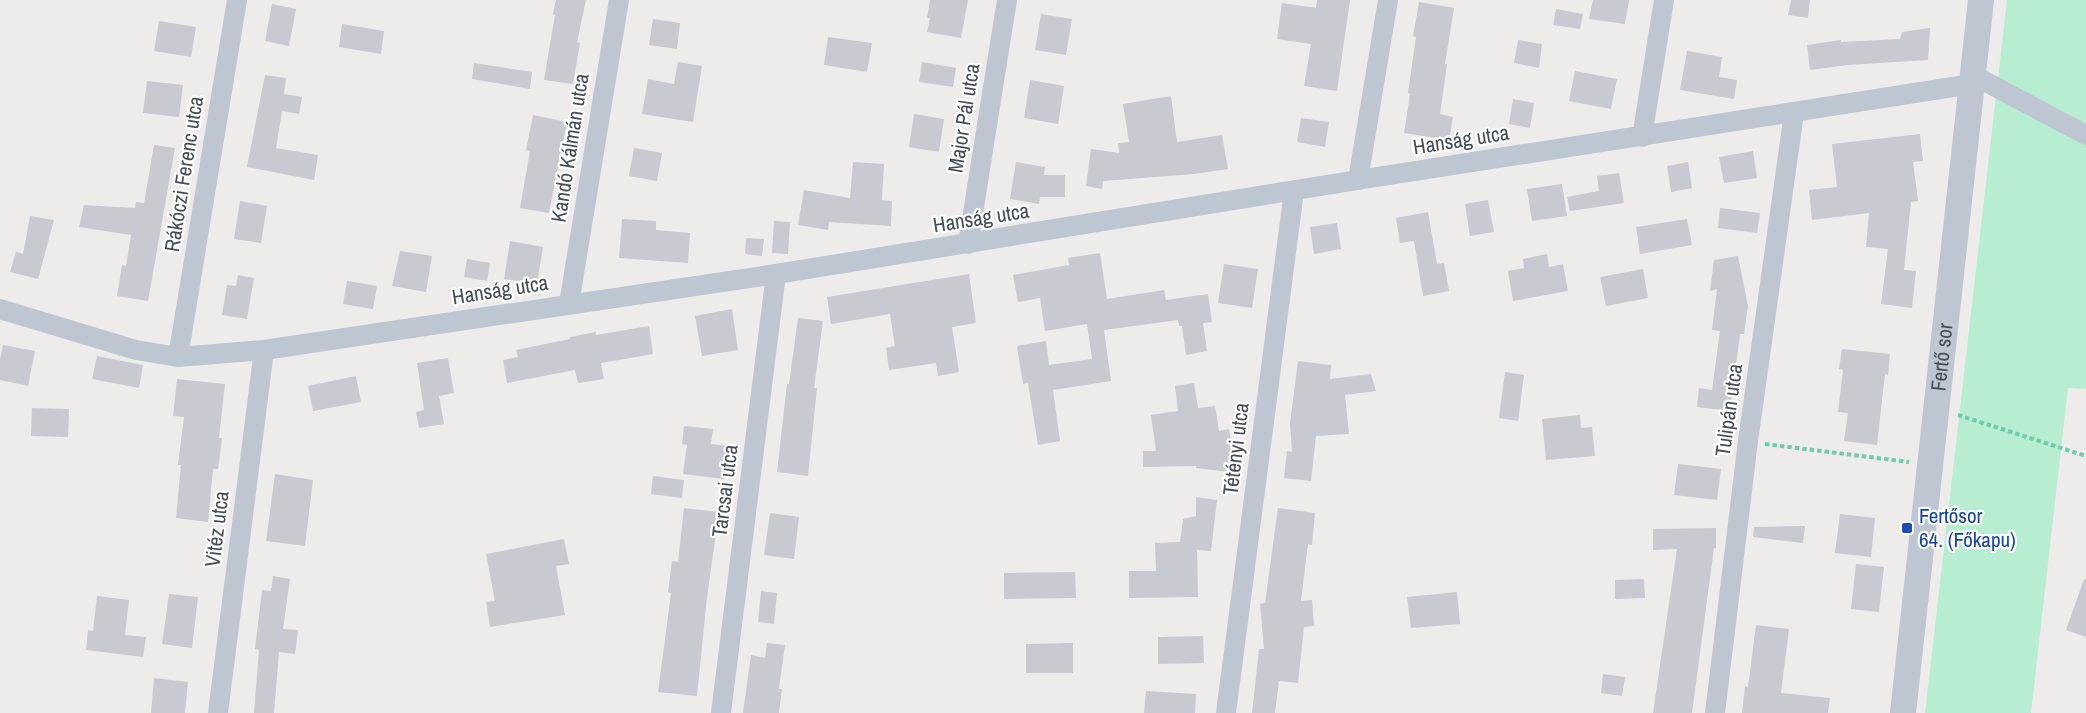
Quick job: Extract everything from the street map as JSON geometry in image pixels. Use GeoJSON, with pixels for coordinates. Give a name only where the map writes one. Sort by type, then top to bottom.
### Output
{"type":"FeatureCollection","features":[{"type":"Feature","properties":{"kind":"street","name":"Rákóczi Ferenc utca"},"geometry":{"type":"LineString","coordinates":[[178,357],[237,0]]}},
{"type":"Feature","properties":{"kind":"street","name":"Kandó Kálmán utca"},"geometry":{"type":"LineString","coordinates":[[569,304],[619,0]]}},
{"type":"Feature","properties":{"kind":"street","name":"Major Pál utca"},"geometry":{"type":"LineString","coordinates":[[968,244],[1007,0]]}},
{"type":"Feature","properties":{"kind":"street"},"geometry":{"type":"LineString","coordinates":[[1358,180],[1389,0]]}},
{"type":"Feature","properties":{"kind":"street"},"geometry":{"type":"LineString","coordinates":[[1642,137],[1664,0]]}},
{"type":"Feature","properties":{"kind":"street","name":"Fertő sor"},"geometry":{"type":"LineString","coordinates":[[1903,713],[1981,0]]}},
{"type":"Feature","properties":{"kind":"street","name":"Hanság utca"},"geometry":{"type":"LineString","coordinates":[[0,309],[136,350],[178,357],[264,350],[968,244],[1358,180],[1794,113],[1972,80]]}},
{"type":"Feature","properties":{"kind":"street"},"geometry":{"type":"LineString","coordinates":[[1972,80],[2086,135]]}},
{"type":"Feature","properties":{"kind":"street","name":"Tulipán utca"},"geometry":{"type":"LineString","coordinates":[[1714,713],[1748,441],[1794,113]]}},
{"type":"Feature","properties":{"kind":"street","name":"Tétényi utca"},"geometry":{"type":"LineString","coordinates":[[1226,713],[1294,191]]}},
{"type":"Feature","properties":{"kind":"street","name":"Tarcsai utca"},"geometry":{"type":"LineString","coordinates":[[721,713],[776,274]]}},
{"type":"Feature","properties":{"kind":"street","name":"Vitéz utca"},"geometry":{"type":"LineString","coordinates":[[218,713],[264,350]]}},
{"type":"Feature","properties":{"kind":"path"},"geometry":{"type":"LineString","coordinates":[[1937,408],[2086,456]]}},
{"type":"Feature","properties":{"kind":"path"},"geometry":{"type":"LineString","coordinates":[[1748,441],[1931,465]]}},
{"type":"Feature","properties":{"kind":"green space"},"geometry":{"type":"Polygon","coordinates":[[[2007,0],[2086,0],[2086,389],[2068,388],[2031,713],[1925,713],[2007,0]]]}},
{"type":"Feature","properties":{"kind":"building"},"geometry":{"type":"Polygon","coordinates":[[[556,0],[586,0],[577,42],[580,43],[573,84],[544,80],[556,0]]]}},
{"type":"Feature","properties":{"kind":"building"},"geometry":{"type":"Polygon","coordinates":[[[930,0],[968,0],[961,38],[927,32],[930,0]]]}},
{"type":"Feature","properties":{"kind":"building"},"geometry":{"type":"Polygon","coordinates":[[[1317,0],[1350,0],[1337,91],[1304,86],[1311,44],[1277,39],[1282,3],[1316,8],[1317,0]]]}},
{"type":"Feature","properties":{"kind":"building"},"geometry":{"type":"Polygon","coordinates":[[[1593,0],[1629,0],[1625,24],[1589,19],[1593,0]]]}},
{"type":"Feature","properties":{"kind":"building"},"geometry":{"type":"Polygon","coordinates":[[[1791,0],[1810,0],[1808,18],[1788,15],[1791,0]]]}},
{"type":"Feature","properties":{"kind":"building"},"geometry":{"type":"Polygon","coordinates":[[[1419,2],[1454,8],[1440,114],[1453,117],[1449,140],[1404,133],[1416,37],[1413,36],[1419,2]]]}},
{"type":"Feature","properties":{"kind":"building"},"geometry":{"type":"Polygon","coordinates":[[[272,4],[296,9],[289,46],[265,41],[272,4]]]}},
{"type":"Feature","properties":{"kind":"building"},"geometry":{"type":"Polygon","coordinates":[[[1556,9],[1583,14],[1580,29],[1553,25],[1556,9]]]}},
{"type":"Feature","properties":{"kind":"building"},"geometry":{"type":"Polygon","coordinates":[[[1041,14],[1072,19],[1066,55],[1035,50],[1041,14]]]}},
{"type":"Feature","properties":{"kind":"building"},"geometry":{"type":"Polygon","coordinates":[[[653,19],[680,23],[677,49],[649,45],[653,19]]]}},
{"type":"Feature","properties":{"kind":"building"},"geometry":{"type":"Polygon","coordinates":[[[159,21],[196,27],[191,57],[154,51],[159,21]]]}},
{"type":"Feature","properties":{"kind":"building"},"geometry":{"type":"Polygon","coordinates":[[[342,24],[384,31],[381,54],[339,47],[342,24]]]}},
{"type":"Feature","properties":{"kind":"building"},"geometry":{"type":"Polygon","coordinates":[[[1930,28],[1928,60],[1810,70],[1807,45],[1841,40],[1841,42],[1900,39],[1902,32],[1930,28]]]}},
{"type":"Feature","properties":{"kind":"building"},"geometry":{"type":"Polygon","coordinates":[[[828,37],[872,43],[867,72],[824,65],[828,37]]]}},
{"type":"Feature","properties":{"kind":"building"},"geometry":{"type":"Polygon","coordinates":[[[1518,40],[1542,44],[1539,68],[1514,63],[1518,40]]]}},
{"type":"Feature","properties":{"kind":"building"},"geometry":{"type":"Polygon","coordinates":[[[1687,51],[1722,57],[1719,77],[1737,80],[1734,99],[1680,90],[1687,51]]]}},
{"type":"Feature","properties":{"kind":"building"},"geometry":{"type":"Polygon","coordinates":[[[678,62],[702,66],[693,122],[642,114],[648,79],[674,84],[678,62]]]}},
{"type":"Feature","properties":{"kind":"building"},"geometry":{"type":"Polygon","coordinates":[[[922,62],[956,68],[953,87],[919,82],[922,62]]]}},
{"type":"Feature","properties":{"kind":"building"},"geometry":{"type":"Polygon","coordinates":[[[474,63],[532,72],[530,89],[472,79],[474,63]]]}},
{"type":"Feature","properties":{"kind":"building"},"geometry":{"type":"Polygon","coordinates":[[[1575,71],[1617,79],[1611,109],[1569,101],[1575,71]]]}},
{"type":"Feature","properties":{"kind":"building"},"geometry":{"type":"Polygon","coordinates":[[[265,75],[286,78],[284,94],[302,97],[299,114],[282,111],[276,148],[318,155],[314,180],[247,167],[265,75]]]}},
{"type":"Feature","properties":{"kind":"building"},"geometry":{"type":"Polygon","coordinates":[[[1030,80],[1064,86],[1058,124],[1024,118],[1030,80]]]}},
{"type":"Feature","properties":{"kind":"building"},"geometry":{"type":"Polygon","coordinates":[[[147,81],[183,85],[179,117],[143,113],[147,81]]]}},
{"type":"Feature","properties":{"kind":"building"},"geometry":{"type":"Polygon","coordinates":[[[1171,96],[1177,142],[1222,135],[1228,169],[1103,181],[1102,189],[1086,186],[1091,149],[1119,153],[1118,143],[1129,142],[1123,104],[1171,96]]]}},
{"type":"Feature","properties":{"kind":"building"},"geometry":{"type":"Polygon","coordinates":[[[1513,99],[1534,103],[1530,128],[1509,124],[1513,99]]]}},
{"type":"Feature","properties":{"kind":"building"},"geometry":{"type":"Polygon","coordinates":[[[914,114],[944,119],[939,152],[909,147],[914,114]]]}},
{"type":"Feature","properties":{"kind":"building"},"geometry":{"type":"Polygon","coordinates":[[[533,115],[567,122],[549,213],[520,208],[530,151],[526,150],[533,115]]]}},
{"type":"Feature","properties":{"kind":"building"},"geometry":{"type":"Polygon","coordinates":[[[1301,118],[1329,122],[1325,147],[1297,142],[1301,118]]]}},
{"type":"Feature","properties":{"kind":"building"},"geometry":{"type":"Polygon","coordinates":[[[1920,134],[1923,161],[1913,162],[1918,201],[1911,202],[1904,270],[1916,271],[1912,308],[1881,304],[1888,249],[1866,247],[1869,213],[1812,220],[1809,190],[1837,187],[1832,144],[1920,134]]]}},
{"type":"Feature","properties":{"kind":"building"},"geometry":{"type":"Polygon","coordinates":[[[154,145],[175,148],[148,301],[117,296],[122,265],[126,266],[131,235],[79,227],[84,205],[135,208],[136,202],[144,203],[154,145]]]}},
{"type":"Feature","properties":{"kind":"building"},"geometry":{"type":"Polygon","coordinates":[[[634,148],[662,153],[657,181],[629,176],[634,148]]]}},
{"type":"Feature","properties":{"kind":"building"},"geometry":{"type":"Polygon","coordinates":[[[1753,151],[1757,178],[1724,183],[1719,157],[1753,151]]]}},
{"type":"Feature","properties":{"kind":"building"},"geometry":{"type":"Polygon","coordinates":[[[853,162],[884,164],[882,200],[892,201],[891,226],[829,222],[828,230],[798,225],[804,190],[850,198],[853,162]]]}},
{"type":"Feature","properties":{"kind":"building"},"geometry":{"type":"Polygon","coordinates":[[[1016,162],[1045,167],[1044,175],[1065,175],[1065,197],[1040,197],[1039,204],[1010,199],[1016,162]]]}},
{"type":"Feature","properties":{"kind":"building"},"geometry":{"type":"Polygon","coordinates":[[[1688,162],[1692,188],[1671,192],[1667,166],[1688,162]]]}},
{"type":"Feature","properties":{"kind":"building"},"geometry":{"type":"Polygon","coordinates":[[[1619,173],[1624,203],[1570,211],[1567,197],[1599,191],[1597,176],[1619,173]]]}},
{"type":"Feature","properties":{"kind":"building"},"geometry":{"type":"Polygon","coordinates":[[[1562,184],[1567,216],[1532,221],[1527,189],[1562,184]]]}},
{"type":"Feature","properties":{"kind":"building"},"geometry":{"type":"Polygon","coordinates":[[[1488,200],[1494,232],[1470,236],[1465,204],[1488,200]]]}},
{"type":"Feature","properties":{"kind":"building"},"geometry":{"type":"Polygon","coordinates":[[[240,201],[267,206],[261,243],[234,239],[240,201]]]}},
{"type":"Feature","properties":{"kind":"building"},"geometry":{"type":"Polygon","coordinates":[[[1720,208],[1760,213],[1757,233],[1718,228],[1720,208]]]}},
{"type":"Feature","properties":{"kind":"building"},"geometry":{"type":"Polygon","coordinates":[[[1428,212],[1437,264],[1444,263],[1449,291],[1423,296],[1414,241],[1400,243],[1396,218],[1428,212]]]}},
{"type":"Feature","properties":{"kind":"building"},"geometry":{"type":"Polygon","coordinates":[[[30,216],[54,220],[38,279],[10,272],[16,252],[23,254],[30,216]]]}},
{"type":"Feature","properties":{"kind":"building"},"geometry":{"type":"Polygon","coordinates":[[[622,219],[656,221],[656,230],[690,233],[688,263],[619,258],[622,219]]]}},
{"type":"Feature","properties":{"kind":"building"},"geometry":{"type":"Polygon","coordinates":[[[1687,219],[1692,245],[1640,254],[1636,227],[1687,219]]]}},
{"type":"Feature","properties":{"kind":"building"},"geometry":{"type":"Polygon","coordinates":[[[774,221],[790,222],[788,254],[772,253],[774,221]]]}},
{"type":"Feature","properties":{"kind":"building"},"geometry":{"type":"Polygon","coordinates":[[[1337,223],[1341,249],[1314,254],[1310,227],[1337,223]]]}},
{"type":"Feature","properties":{"kind":"building"},"geometry":{"type":"Polygon","coordinates":[[[746,238],[764,239],[762,256],[745,254],[746,238]]]}},
{"type":"Feature","properties":{"kind":"building"},"geometry":{"type":"Polygon","coordinates":[[[510,241],[543,247],[537,284],[504,279],[510,241]]]}},
{"type":"Feature","properties":{"kind":"building"},"geometry":{"type":"Polygon","coordinates":[[[400,251],[432,256],[426,292],[392,286],[400,251]]]}},
{"type":"Feature","properties":{"kind":"building"},"geometry":{"type":"Polygon","coordinates":[[[1100,253],[1107,299],[1164,290],[1166,300],[1208,294],[1212,322],[1203,323],[1207,351],[1186,355],[1182,326],[1179,326],[1178,320],[1104,330],[1111,381],[1053,390],[1060,441],[1038,445],[1028,383],[1023,384],[1017,346],[1046,341],[1049,365],[1092,359],[1087,324],[1045,331],[1040,298],[1018,302],[1013,275],[1069,265],[1068,258],[1100,253]]]}},
{"type":"Feature","properties":{"kind":"building"},"geometry":{"type":"Polygon","coordinates":[[[1547,254],[1549,267],[1563,264],[1568,291],[1513,301],[1508,271],[1524,268],[1523,259],[1547,254]]]}},
{"type":"Feature","properties":{"kind":"building"},"geometry":{"type":"Polygon","coordinates":[[[1738,256],[1748,306],[1744,334],[1740,334],[1730,411],[1697,407],[1699,388],[1712,390],[1720,331],[1712,330],[1717,289],[1710,291],[1714,260],[1738,256]]]}},
{"type":"Feature","properties":{"kind":"building"},"geometry":{"type":"Polygon","coordinates":[[[467,259],[490,263],[487,281],[464,277],[467,259]]]}},
{"type":"Feature","properties":{"kind":"building"},"geometry":{"type":"Polygon","coordinates":[[[1224,264],[1258,269],[1252,308],[1218,303],[1224,264]]]}},
{"type":"Feature","properties":{"kind":"building"},"geometry":{"type":"Polygon","coordinates":[[[1643,269],[1648,298],[1606,306],[1600,277],[1643,269]]]}},
{"type":"Feature","properties":{"kind":"building"},"geometry":{"type":"Polygon","coordinates":[[[969,274],[976,323],[952,327],[959,372],[938,376],[936,363],[889,370],[886,348],[895,346],[890,314],[831,324],[827,297],[969,274]]]}},
{"type":"Feature","properties":{"kind":"building"},"geometry":{"type":"Polygon","coordinates":[[[238,275],[254,278],[247,319],[222,315],[227,285],[236,286],[238,275]]]}},
{"type":"Feature","properties":{"kind":"building"},"geometry":{"type":"Polygon","coordinates":[[[347,281],[377,286],[373,309],[343,304],[347,281]]]}},
{"type":"Feature","properties":{"kind":"building"},"geometry":{"type":"Polygon","coordinates":[[[732,309],[738,350],[702,356],[695,316],[732,309]]]}},
{"type":"Feature","properties":{"kind":"building"},"geometry":{"type":"Polygon","coordinates":[[[798,318],[823,321],[814,388],[817,388],[808,476],[777,472],[787,384],[789,384],[798,318]]]}},
{"type":"Feature","properties":{"kind":"building"},"geometry":{"type":"Polygon","coordinates":[[[649,326],[653,354],[601,363],[604,379],[578,383],[575,370],[507,383],[503,360],[518,357],[516,350],[596,332],[596,335],[649,326]]]}},
{"type":"Feature","properties":{"kind":"building"},"geometry":{"type":"Polygon","coordinates":[[[3,345],[35,351],[28,386],[0,380],[3,345]]]}},
{"type":"Feature","properties":{"kind":"building"},"geometry":{"type":"Polygon","coordinates":[[[1842,349],[1890,354],[1888,375],[1885,374],[1877,445],[1844,441],[1848,413],[1838,412],[1843,370],[1839,369],[1842,349]]]}},
{"type":"Feature","properties":{"kind":"building"},"geometry":{"type":"Polygon","coordinates":[[[97,356],[143,365],[139,388],[92,379],[97,356]]]}},
{"type":"Feature","properties":{"kind":"building"},"geometry":{"type":"Polygon","coordinates":[[[448,358],[454,393],[439,396],[444,424],[419,428],[416,412],[424,410],[417,363],[448,358]]]}},
{"type":"Feature","properties":{"kind":"building"},"geometry":{"type":"Polygon","coordinates":[[[1298,361],[1331,365],[1330,379],[1371,374],[1376,391],[1345,395],[1349,434],[1316,436],[1311,481],[1284,478],[1287,451],[1292,452],[1290,423],[1298,361]]]}},
{"type":"Feature","properties":{"kind":"building"},"geometry":{"type":"Polygon","coordinates":[[[1505,372],[1524,375],[1518,421],[1499,418],[1505,372]]]}},
{"type":"Feature","properties":{"kind":"building"},"geometry":{"type":"Polygon","coordinates":[[[356,376],[361,402],[313,411],[308,386],[356,376]]]}},
{"type":"Feature","properties":{"kind":"building"},"geometry":{"type":"Polygon","coordinates":[[[177,379],[225,384],[219,438],[222,438],[218,469],[213,469],[208,522],[176,518],[181,465],[178,465],[184,417],[173,416],[177,379]]]}},
{"type":"Feature","properties":{"kind":"building"},"geometry":{"type":"Polygon","coordinates":[[[1194,383],[1198,408],[1215,406],[1219,431],[1229,429],[1234,461],[1229,461],[1229,472],[1196,468],[1196,466],[1143,467],[1143,451],[1156,451],[1151,415],[1178,411],[1175,386],[1194,383]]]}},
{"type":"Feature","properties":{"kind":"building"},"geometry":{"type":"Polygon","coordinates":[[[32,408],[69,409],[68,437],[31,436],[32,408]]]}},
{"type":"Feature","properties":{"kind":"building"},"geometry":{"type":"Polygon","coordinates":[[[1580,415],[1581,428],[1592,427],[1595,456],[1546,460],[1542,419],[1580,415]]]}},
{"type":"Feature","properties":{"kind":"building"},"geometry":{"type":"Polygon","coordinates":[[[684,426],[713,429],[711,444],[728,446],[724,479],[683,474],[687,445],[682,444],[684,426]]]}},
{"type":"Feature","properties":{"kind":"building"},"geometry":{"type":"Polygon","coordinates":[[[1678,464],[1721,469],[1717,500],[1674,495],[1678,464]]]}},
{"type":"Feature","properties":{"kind":"building"},"geometry":{"type":"Polygon","coordinates":[[[275,474],[313,480],[305,546],[266,541],[275,474]]]}},
{"type":"Feature","properties":{"kind":"building"},"geometry":{"type":"Polygon","coordinates":[[[653,476],[684,480],[682,498],[651,494],[653,476]]]}},
{"type":"Feature","properties":{"kind":"building"},"geometry":{"type":"Polygon","coordinates":[[[1196,497],[1217,500],[1211,551],[1197,550],[1198,597],[1129,598],[1129,571],[1156,571],[1155,543],[1180,542],[1183,519],[1196,516],[1196,497]]]}},
{"type":"Feature","properties":{"kind":"building"},"geometry":{"type":"Polygon","coordinates":[[[684,508],[719,512],[707,597],[697,696],[658,692],[671,593],[668,592],[672,561],[678,562],[684,508]]]}},
{"type":"Feature","properties":{"kind":"building"},"geometry":{"type":"Polygon","coordinates":[[[1278,508],[1315,513],[1312,545],[1308,544],[1301,601],[1312,600],[1314,626],[1304,627],[1298,683],[1279,681],[1275,713],[1252,713],[1259,649],[1264,649],[1260,604],[1265,603],[1278,508]]]}},
{"type":"Feature","properties":{"kind":"building"},"geometry":{"type":"Polygon","coordinates":[[[770,513],[799,517],[794,559],[764,555],[770,513]]]}},
{"type":"Feature","properties":{"kind":"building"},"geometry":{"type":"Polygon","coordinates":[[[1840,514],[1875,518],[1871,557],[1835,553],[1840,514]]]}},
{"type":"Feature","properties":{"kind":"building"},"geometry":{"type":"Polygon","coordinates":[[[1805,526],[1803,543],[1753,537],[1754,527],[1805,526]]]}},
{"type":"Feature","properties":{"kind":"building"},"geometry":{"type":"Polygon","coordinates":[[[1716,528],[1716,548],[1714,548],[1692,713],[1653,713],[1677,549],[1653,550],[1653,529],[1716,528]]]}},
{"type":"Feature","properties":{"kind":"building"},"geometry":{"type":"Polygon","coordinates":[[[564,539],[569,564],[556,566],[565,615],[490,627],[486,602],[495,601],[486,554],[564,539]]]}},
{"type":"Feature","properties":{"kind":"building"},"geometry":{"type":"Polygon","coordinates":[[[1856,564],[1884,567],[1879,612],[1851,609],[1856,564]]]}},
{"type":"Feature","properties":{"kind":"building"},"geometry":{"type":"Polygon","coordinates":[[[1075,572],[1076,598],[1004,599],[1004,573],[1075,572]]]}},
{"type":"Feature","properties":{"kind":"building"},"geometry":{"type":"Polygon","coordinates":[[[273,576],[290,579],[283,629],[298,630],[295,654],[279,652],[274,713],[254,713],[259,650],[255,649],[262,590],[271,591],[273,576]]]}},
{"type":"Feature","properties":{"kind":"building"},"geometry":{"type":"Polygon","coordinates":[[[1644,579],[1645,598],[1615,599],[1615,580],[1644,579]]]}},
{"type":"Feature","properties":{"kind":"building"},"geometry":{"type":"Polygon","coordinates":[[[2084,579],[2086,580],[2086,637],[2066,630],[2084,579]]]}},
{"type":"Feature","properties":{"kind":"building"},"geometry":{"type":"Polygon","coordinates":[[[761,591],[777,593],[774,624],[758,622],[761,591]]]}},
{"type":"Feature","properties":{"kind":"building"},"geometry":{"type":"Polygon","coordinates":[[[1457,592],[1460,624],[1411,628],[1407,597],[1457,592]]]}},
{"type":"Feature","properties":{"kind":"building"},"geometry":{"type":"Polygon","coordinates":[[[169,594],[198,597],[192,648],[162,644],[169,594]]]}},
{"type":"Feature","properties":{"kind":"building"},"geometry":{"type":"Polygon","coordinates":[[[97,596],[129,600],[125,635],[146,637],[143,657],[86,650],[88,630],[93,631],[97,596]]]}},
{"type":"Feature","properties":{"kind":"building"},"geometry":{"type":"Polygon","coordinates":[[[1756,625],[1789,629],[1781,693],[1830,698],[1828,713],[1742,713],[1745,686],[1748,687],[1756,625]]]}},
{"type":"Feature","properties":{"kind":"building"},"geometry":{"type":"Polygon","coordinates":[[[1203,636],[1204,663],[1158,664],[1158,637],[1203,636]]]}},
{"type":"Feature","properties":{"kind":"building"},"geometry":{"type":"Polygon","coordinates":[[[767,643],[785,645],[779,689],[782,689],[779,713],[743,713],[751,655],[765,658],[767,643]]]}},
{"type":"Feature","properties":{"kind":"building"},"geometry":{"type":"Polygon","coordinates":[[[1073,643],[1073,673],[1026,673],[1026,644],[1073,643]]]}},
{"type":"Feature","properties":{"kind":"building"},"geometry":{"type":"Polygon","coordinates":[[[1603,674],[1625,677],[1622,696],[1601,693],[1603,674]]]}},
{"type":"Feature","properties":{"kind":"building"},"geometry":{"type":"Polygon","coordinates":[[[154,678],[188,682],[185,713],[151,713],[154,678]]]}},
{"type":"Feature","properties":{"kind":"building"},"geometry":{"type":"Polygon","coordinates":[[[1146,691],[1196,694],[1195,713],[1144,713],[1146,691]]]}},
{"type":"Feature","properties":{"kind":"place","name":"Fertősor 64. (Főkapu)"},"geometry":{"type":"Point","coordinates":[1907,528]}}]}
